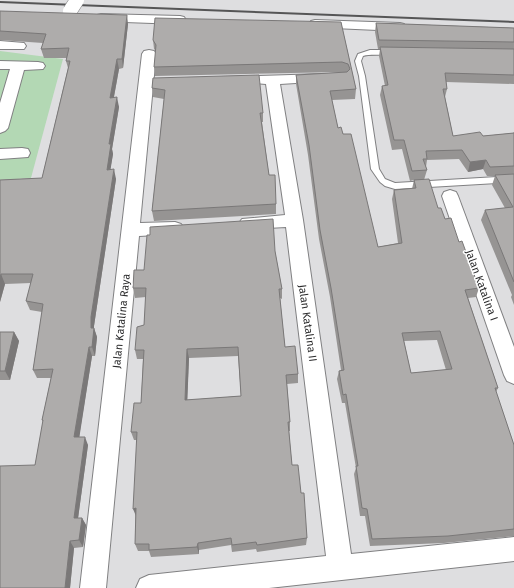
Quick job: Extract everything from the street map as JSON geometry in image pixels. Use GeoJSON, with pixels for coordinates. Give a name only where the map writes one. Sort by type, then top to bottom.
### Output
{"type":"FeatureCollection","features":[{"type":"Feature","properties":{"kind":"street"},"geometry":{"type":"LineString","coordinates":[[74,13],[191,21]]}},
{"type":"Feature","properties":{"kind":"street"},"geometry":{"type":"LineString","coordinates":[[302,24],[412,27]]}},
{"type":"Feature","properties":{"kind":"street"},"geometry":{"type":"LineString","coordinates":[[0,44],[19,46]]}},
{"type":"Feature","properties":{"kind":"street","name":"Jalan Katalina Raya"},"geometry":{"type":"LineString","coordinates":[[94,588],[131,230],[154,82],[149,54]]}},
{"type":"Feature","properties":{"kind":"street"},"geometry":{"type":"LineString","coordinates":[[0,65],[38,66]]}},
{"type":"Feature","properties":{"kind":"street"},"geometry":{"type":"LineString","coordinates":[[0,128],[18,66]]}},
{"type":"Feature","properties":{"kind":"street"},"geometry":{"type":"LineString","coordinates":[[248,80],[333,78]]}},
{"type":"Feature","properties":{"kind":"street","name":"Jalan Katalina II"},"geometry":{"type":"LineString","coordinates":[[272,80],[294,220],[340,567]]}},
{"type":"Feature","properties":{"kind":"street"},"geometry":{"type":"LineString","coordinates":[[0,154],[22,153]]}},
{"type":"Feature","properties":{"kind":"street","name":"Jalan Katalina I"},"geometry":{"type":"LineString","coordinates":[[450,196],[514,375]]}},
{"type":"Feature","properties":{"kind":"street"},"geometry":{"type":"LineString","coordinates":[[232,224],[294,220]]}},
{"type":"Feature","properties":{"kind":"street"},"geometry":{"type":"LineString","coordinates":[[131,230],[193,226]]}},
{"type":"Feature","properties":{"kind":"street"},"geometry":{"type":"LineString","coordinates":[[149,588],[514,549]]}},
{"type":"Feature","properties":{"kind":"lane"},"geometry":{"type":"LineString","coordinates":[[400,52],[370,52],[360,55],[358,61],[362,76],[375,169],[379,178],[387,184],[395,186],[514,179]]}},
{"type":"Feature","properties":{"kind":"green space"},"geometry":{"type":"Polygon","coordinates":[[[0,51],[63,59],[31,178],[0,180],[0,51]]]}},
{"type":"Feature","properties":{"kind":"building"},"geometry":{"type":"Polygon","coordinates":[[[0,11],[127,15],[122,59],[117,59],[110,98],[117,97],[109,144],[111,144],[107,170],[114,169],[91,317],[91,328],[94,328],[92,347],[89,347],[74,437],[85,437],[74,518],[82,518],[79,540],[70,541],[65,588],[0,588],[0,466],[35,465],[42,420],[53,369],[33,370],[43,304],[26,301],[33,274],[1,274],[0,278],[0,180],[42,178],[70,61],[66,61],[69,48],[41,49],[46,34],[0,31],[0,11]]]}},
{"type":"Feature","properties":{"kind":"building"},"geometry":{"type":"Polygon","coordinates":[[[155,18],[341,22],[356,89],[330,91],[338,128],[341,127],[343,134],[351,134],[378,247],[402,243],[394,190],[416,188],[414,180],[429,179],[438,208],[441,208],[445,219],[451,218],[459,242],[462,241],[479,288],[465,290],[498,388],[495,388],[514,445],[514,529],[448,536],[372,539],[367,509],[362,508],[356,466],[358,466],[346,394],[343,395],[339,371],[344,370],[320,230],[309,145],[296,75],[347,72],[350,69],[348,64],[342,62],[154,67],[156,45],[153,40],[155,18]],[[440,331],[402,333],[411,373],[452,369],[440,331]]]}},
{"type":"Feature","properties":{"kind":"building"},"geometry":{"type":"Polygon","coordinates":[[[376,23],[514,28],[514,42],[379,40],[376,23]]]}},
{"type":"Feature","properties":{"kind":"building"},"geometry":{"type":"Polygon","coordinates":[[[380,47],[514,49],[514,75],[445,73],[447,89],[443,89],[453,136],[480,132],[483,136],[514,133],[514,166],[490,167],[486,160],[470,162],[462,150],[426,151],[427,159],[423,159],[427,170],[412,171],[404,140],[394,140],[382,86],[388,85],[380,47]]]}},
{"type":"Feature","properties":{"kind":"building"},"geometry":{"type":"Polygon","coordinates":[[[259,75],[263,113],[260,113],[269,175],[275,175],[276,204],[152,211],[165,90],[152,88],[153,78],[259,75]]]}},
{"type":"Feature","properties":{"kind":"building"},"geometry":{"type":"Polygon","coordinates":[[[514,174],[514,282],[485,210],[513,207],[495,175],[514,174]]]}},
{"type":"Feature","properties":{"kind":"building"},"geometry":{"type":"Polygon","coordinates":[[[273,219],[275,251],[282,289],[279,289],[285,347],[295,346],[298,374],[286,375],[290,422],[288,422],[292,465],[298,465],[301,493],[304,493],[307,538],[257,545],[256,542],[232,545],[231,538],[198,543],[197,547],[149,550],[149,544],[135,544],[136,508],[133,509],[137,432],[131,432],[134,403],[141,403],[144,350],[135,350],[137,327],[144,325],[146,288],[133,288],[134,270],[144,270],[147,235],[150,235],[150,227],[273,219]],[[238,347],[187,349],[185,400],[241,396],[238,347]]]}},
{"type":"Feature","properties":{"kind":"building"},"geometry":{"type":"Polygon","coordinates":[[[0,332],[14,332],[5,371],[0,371],[0,332]]]}},
{"type":"Feature","properties":{"kind":"railway"},"geometry":{"type":"LineString","coordinates":[[0,2],[514,22]]}}]}
